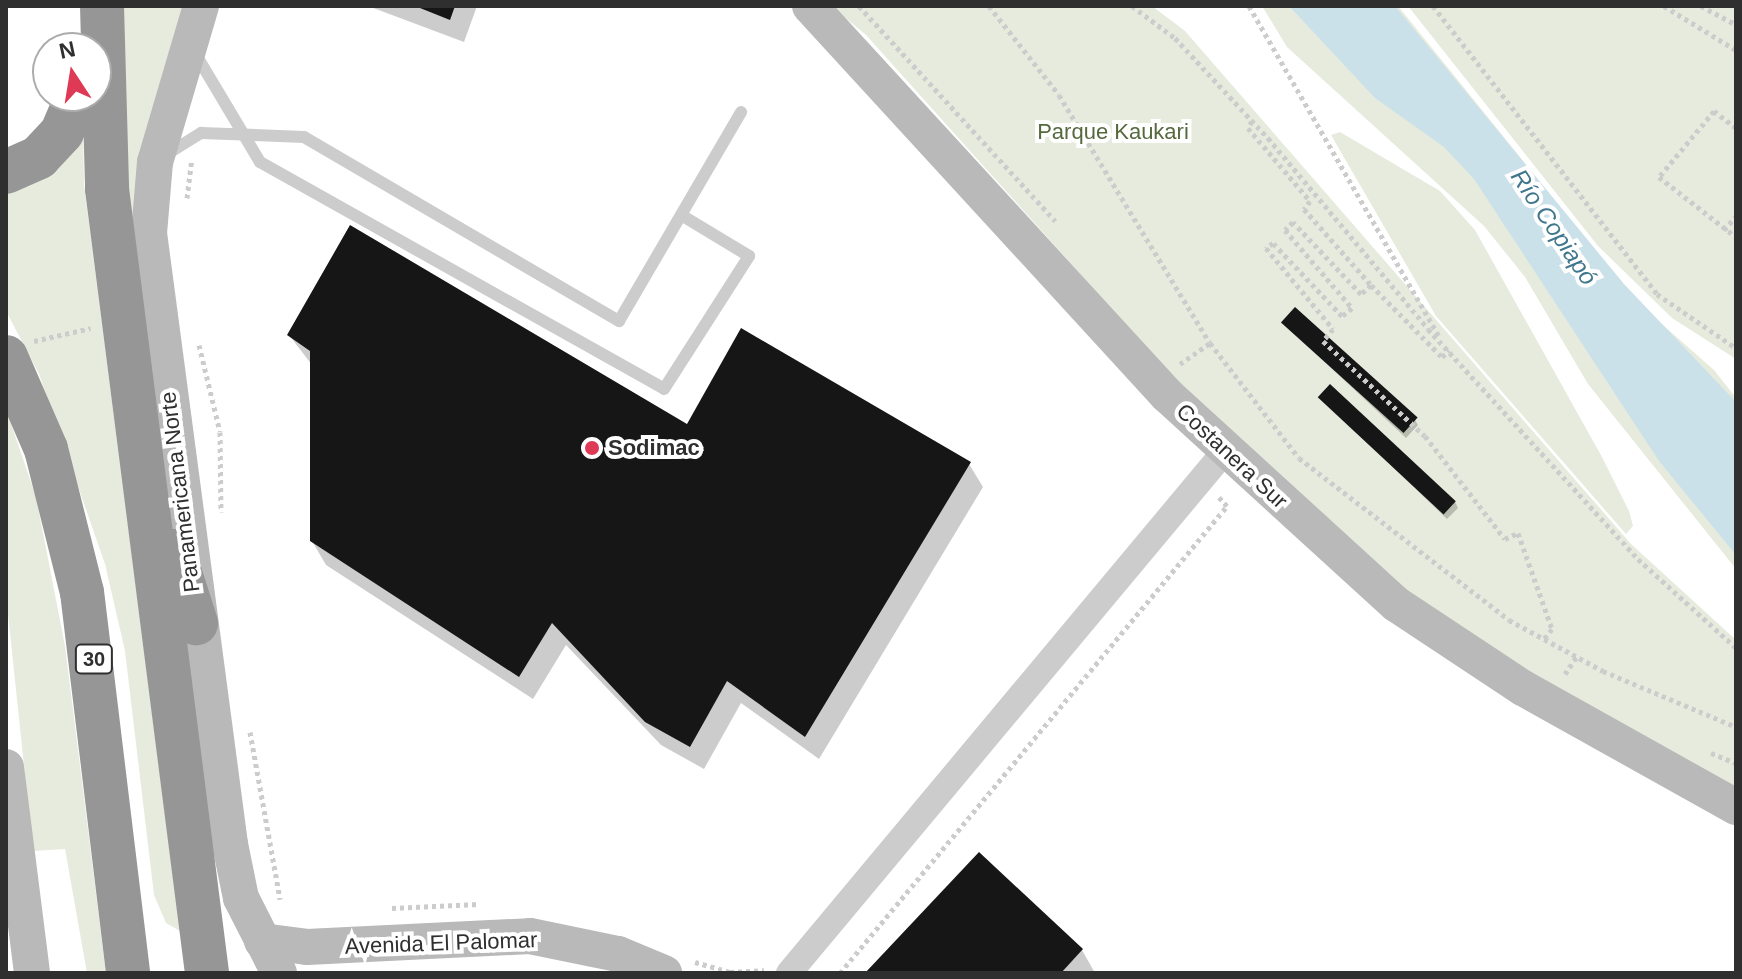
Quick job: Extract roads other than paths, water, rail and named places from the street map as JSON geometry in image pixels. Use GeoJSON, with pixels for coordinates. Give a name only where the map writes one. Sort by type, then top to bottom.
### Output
{"type":"FeatureCollection","features":[{"type":"Feature","properties":{"kind":"highway"},"geometry":{"type":"LineString","coordinates":[[94,32],[101,6]]}},
{"type":"Feature","properties":{"kind":"highway","name":"Panamericana Norte"},"geometry":{"type":"LineString","coordinates":[[101,6],[102,116],[122,321],[207,973]]}},
{"type":"Feature","properties":{"kind":"highway"},"geometry":{"type":"LineString","coordinates":[[6,172],[39,157],[62,132],[70,112]]}},
{"type":"Feature","properties":{"kind":"highway","name":"30"},"geometry":{"type":"LineString","coordinates":[[13,350],[46,449],[70,540],[110,801],[128,973]]}},
{"type":"Feature","properties":{"kind":"highway"},"geometry":{"type":"LineString","coordinates":[[136,439],[196,623]]}},
{"type":"Feature","properties":{"kind":"highway"},"geometry":{"type":"LineString","coordinates":[[110,801],[128,825],[148,947],[161,973]]}},
{"type":"Feature","properties":{"kind":"street","name":"Panamericana Norte"},"geometry":{"type":"LineString","coordinates":[[201,6],[155,162],[149,233],[196,623],[232,857],[262,941],[279,973]]}},
{"type":"Feature","properties":{"kind":"street","name":"Costanera Sur"},"geometry":{"type":"LineString","coordinates":[[810,6],[1225,451],[1396,604],[1523,688],[1736,807]]}},
{"type":"Feature","properties":{"kind":"street"},"geometry":{"type":"LineString","coordinates":[[789,973],[1225,451]]}},
{"type":"Feature","properties":{"kind":"street"},"geometry":{"type":"LineString","coordinates":[[6,767],[32,973]]}},
{"type":"Feature","properties":{"kind":"street","name":"Avenida El Palomar"},"geometry":{"type":"LineString","coordinates":[[262,941],[417,957],[530,936],[618,954],[664,973]]}},
{"type":"Feature","properties":{"kind":"lane"},"geometry":{"type":"LineString","coordinates":[[191,47],[250,140],[260,162],[664,389],[749,256],[681,215]]}},
{"type":"Feature","properties":{"kind":"lane"},"geometry":{"type":"LineString","coordinates":[[155,162],[194,138],[250,140],[304,137],[619,321],[741,112]]}},
{"type":"Feature","properties":{"kind":"water","name":"Río Copiapó"},"geometry":{"type":"Polygon","coordinates":[[[1289,6],[1395,6],[1624,284],[1736,402],[1736,555],[1659,461],[1474,179],[1444,147],[1375,98],[1289,6]]]}},
{"type":"Feature","properties":{"kind":"place","name":"Sodimac"},"geometry":{"type":"Point","coordinates":[592,448]}},
{"type":"Feature","properties":{"kind":"park label","name":"Parque Kaukari"},"geometry":{"type":"Point","coordinates":[1113,132]}}]}
